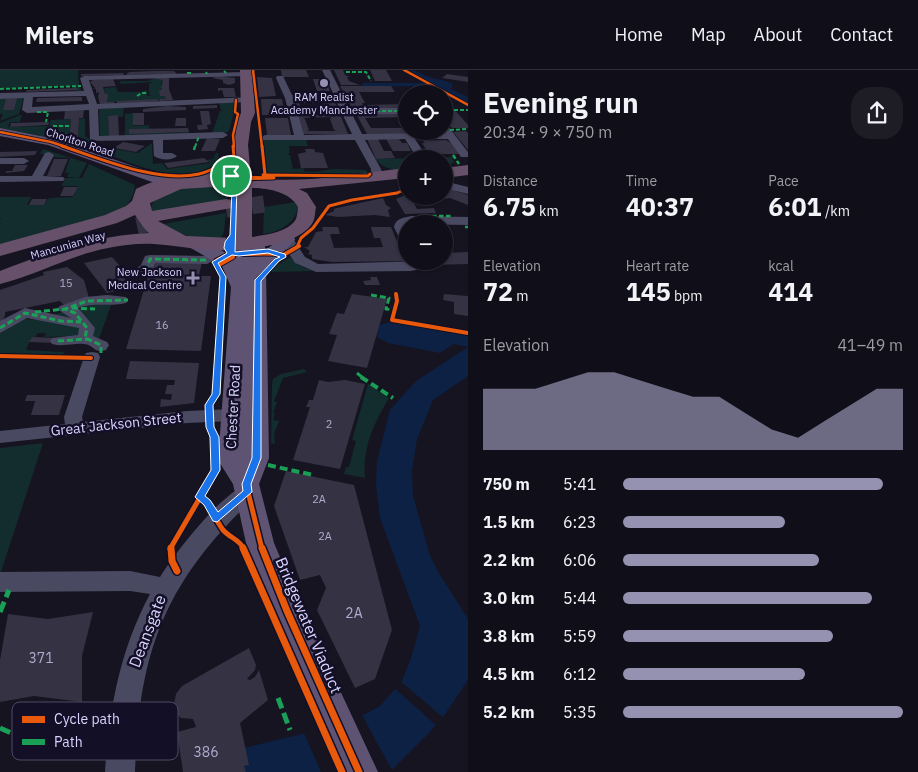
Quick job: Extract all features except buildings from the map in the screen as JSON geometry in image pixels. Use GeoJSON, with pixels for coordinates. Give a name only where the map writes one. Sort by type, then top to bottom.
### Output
{"type":"FeatureCollection","features":[{"type":"Feature","properties":{"kind":"highway","name":"Chester Road"},"geometry":{"type":"LineString","coordinates":[[246,72],[252,122],[278,192],[250,243]]}},
{"type":"Feature","properties":{"kind":"highway","name":"Chester Road"},"geometry":{"type":"LineString","coordinates":[[249,106],[244,122],[241,145],[242,162],[278,192]]}},
{"type":"Feature","properties":{"kind":"highway"},"geometry":{"type":"LineString","coordinates":[[0,278],[100,244],[128,239],[150,188],[171,181],[215,174],[229,170],[242,162]]}},
{"type":"Feature","properties":{"kind":"highway"},"geometry":{"type":"LineString","coordinates":[[278,192],[306,185],[377,173],[398,178]]}},
{"type":"Feature","properties":{"kind":"highway"},"geometry":{"type":"LineString","coordinates":[[0,250],[139,213],[171,187],[192,183],[278,192],[398,180]]}},
{"type":"Feature","properties":{"kind":"highway"},"geometry":{"type":"LineString","coordinates":[[139,213],[143,214],[154,227],[190,242],[250,243],[287,237],[300,226],[307,213],[337,199],[398,181]]}},
{"type":"Feature","properties":{"kind":"highway"},"geometry":{"type":"LineString","coordinates":[[278,192],[286,188],[300,195],[305,201],[307,213]]}},
{"type":"Feature","properties":{"kind":"highway"},"geometry":{"type":"LineString","coordinates":[[157,219],[226,207]]}},
{"type":"Feature","properties":{"kind":"highway"},"geometry":{"type":"LineString","coordinates":[[139,213],[190,242]]}},
{"type":"Feature","properties":{"kind":"highway","name":"Mancunian Way"},"geometry":{"type":"LineString","coordinates":[[0,258],[139,213]]}},
{"type":"Feature","properties":{"kind":"highway","name":"Mancunian Way"},"geometry":{"type":"LineString","coordinates":[[0,266],[67,244],[139,213]]}},
{"type":"Feature","properties":{"kind":"main road","name":"Chorlton Road"},"geometry":{"type":"LineString","coordinates":[[0,132],[69,147],[152,178],[192,183]]}},
{"type":"Feature","properties":{"kind":"main road","name":"Chorlton Road"},"geometry":{"type":"LineString","coordinates":[[0,136],[65,152],[139,180],[143,188],[139,213]]}},
{"type":"Feature","properties":{"kind":"main road"},"geometry":{"type":"LineString","coordinates":[[258,268],[287,237]]}},
{"type":"Feature","properties":{"kind":"main road"},"geometry":{"type":"LineString","coordinates":[[190,242],[230,263],[240,287]]}},
{"type":"Feature","properties":{"kind":"main road","name":"Chester Road"},"geometry":{"type":"LineString","coordinates":[[247,488],[256,458],[258,268],[250,243]]}},
{"type":"Feature","properties":{"kind":"main road","name":"Chester Road"},"geometry":{"type":"LineString","coordinates":[[247,488],[231,460],[240,287],[250,243]]}},
{"type":"Feature","properties":{"kind":"main road","name":"Bridgewater Viaduct"},"geometry":{"type":"LineString","coordinates":[[247,488],[260,543],[287,612],[359,772]]}},
{"type":"Feature","properties":{"kind":"street"},"geometry":{"type":"LineString","coordinates":[[326,70],[338,98],[377,173]]}},
{"type":"Feature","properties":{"kind":"street"},"geometry":{"type":"LineString","coordinates":[[175,84],[183,73],[246,72]]}},
{"type":"Feature","properties":{"kind":"street"},"geometry":{"type":"LineString","coordinates":[[175,84],[84,78],[94,107],[94,139],[223,135]]}},
{"type":"Feature","properties":{"kind":"street"},"geometry":{"type":"LineString","coordinates":[[280,78],[289,98],[300,137]]}},
{"type":"Feature","properties":{"kind":"street"},"geometry":{"type":"LineString","coordinates":[[175,84],[186,105]]}},
{"type":"Feature","properties":{"kind":"street"},"geometry":{"type":"LineString","coordinates":[[0,96],[88,92]]}},
{"type":"Feature","properties":{"kind":"street"},"geometry":{"type":"LineString","coordinates":[[30,95],[26,110],[186,105],[249,106]]}},
{"type":"Feature","properties":{"kind":"street"},"geometry":{"type":"LineString","coordinates":[[289,98],[338,98]]}},
{"type":"Feature","properties":{"kind":"street"},"geometry":{"type":"LineString","coordinates":[[346,111],[398,111]]}},
{"type":"Feature","properties":{"kind":"street"},"geometry":{"type":"LineString","coordinates":[[265,138],[398,136]]}},
{"type":"Feature","properties":{"kind":"street"},"geometry":{"type":"LineString","coordinates":[[158,137],[158,154],[161,156],[172,156]]}},
{"type":"Feature","properties":{"kind":"street"},"geometry":{"type":"LineString","coordinates":[[449,140],[457,176]]}},
{"type":"Feature","properties":{"kind":"street"},"geometry":{"type":"LineString","coordinates":[[36,179],[50,155]]}},
{"type":"Feature","properties":{"kind":"street"},"geometry":{"type":"LineString","coordinates":[[2,164],[24,161]]}},
{"type":"Feature","properties":{"kind":"street"},"geometry":{"type":"LineString","coordinates":[[0,179],[60,179]]}},
{"type":"Feature","properties":{"kind":"street"},"geometry":{"type":"LineString","coordinates":[[453,220],[468,220]]}},
{"type":"Feature","properties":{"kind":"street"},"geometry":{"type":"LineString","coordinates":[[287,237],[300,260],[316,268],[398,267]]}},
{"type":"Feature","properties":{"kind":"street"},"geometry":{"type":"LineString","coordinates":[[140,271],[147,267],[150,259],[207,260]]}},
{"type":"Feature","properties":{"kind":"street"},"geometry":{"type":"LineString","coordinates":[[0,328],[25,313],[66,308],[99,299],[121,300]]}},
{"type":"Feature","properties":{"kind":"street"},"geometry":{"type":"LineString","coordinates":[[66,308],[94,309]]}},
{"type":"Feature","properties":{"kind":"street"},"geometry":{"type":"LineString","coordinates":[[66,308],[75,313],[87,328],[85,338],[93,348]]}},
{"type":"Feature","properties":{"kind":"street"},"geometry":{"type":"LineString","coordinates":[[25,313],[54,318],[67,323],[81,322]]}},
{"type":"Feature","properties":{"kind":"street"},"geometry":{"type":"LineString","coordinates":[[58,341],[93,348]]}},
{"type":"Feature","properties":{"kind":"street"},"geometry":{"type":"LineString","coordinates":[[75,428],[73,417],[93,348]]}},
{"type":"Feature","properties":{"kind":"street","name":"Great Jackson Street"},"geometry":{"type":"LineString","coordinates":[[0,437],[187,417],[232,415]]}},
{"type":"Feature","properties":{"kind":"street","name":"Deansgate"},"geometry":{"type":"LineString","coordinates":[[125,702],[135,656],[151,615],[164,589],[213,522],[247,488]]}},
{"type":"Feature","properties":{"kind":"street"},"geometry":{"type":"LineString","coordinates":[[0,582],[130,581],[154,585],[164,589]]}},
{"type":"Feature","properties":{"kind":"green space"},"geometry":{"type":"Polygon","coordinates":[[[0,70],[78,70],[79,86],[82,91],[71,92],[77,90],[72,86],[0,89],[0,70]]]}},
{"type":"Feature","properties":{"kind":"green space"},"geometry":{"type":"Polygon","coordinates":[[[154,78],[166,81],[161,82],[161,91],[169,96],[166,99],[158,101],[157,99],[107,102],[108,96],[105,94],[104,88],[116,87],[118,92],[141,92],[147,90],[147,96],[151,96],[149,95],[149,84],[152,82],[121,84],[120,81],[148,81],[154,78]]]}},
{"type":"Feature","properties":{"kind":"green space"},"geometry":{"type":"Polygon","coordinates":[[[24,97],[19,114],[0,121],[3,114],[0,114],[0,98],[24,97]]]}},
{"type":"Feature","properties":{"kind":"green space"},"geometry":{"type":"Polygon","coordinates":[[[219,103],[235,103],[234,112],[231,112],[234,113],[229,131],[225,133],[212,133],[220,111],[224,111],[221,110],[219,103]]]}},
{"type":"Feature","properties":{"kind":"green space"},"geometry":{"type":"Polygon","coordinates":[[[124,107],[123,117],[108,116],[109,137],[100,137],[99,109],[124,107]]]}},
{"type":"Feature","properties":{"kind":"green space"},"geometry":{"type":"Polygon","coordinates":[[[133,113],[133,126],[149,125],[149,129],[170,133],[189,132],[189,134],[125,137],[125,114],[133,113]]]}},
{"type":"Feature","properties":{"kind":"green space"},"geometry":{"type":"Polygon","coordinates":[[[22,115],[20,122],[10,122],[8,127],[49,126],[51,120],[71,119],[69,141],[78,140],[79,119],[85,118],[85,136],[94,142],[83,148],[40,136],[0,128],[0,123],[22,115]]]}},
{"type":"Feature","properties":{"kind":"green space"},"geometry":{"type":"Polygon","coordinates":[[[263,140],[306,140],[308,146],[289,146],[290,153],[287,153],[290,155],[293,169],[305,168],[303,171],[315,172],[333,169],[366,170],[368,174],[267,175],[263,140]]]}},
{"type":"Feature","properties":{"kind":"green space"},"geometry":{"type":"Polygon","coordinates":[[[152,143],[153,164],[162,163],[167,169],[210,163],[206,160],[213,159],[216,153],[219,153],[218,157],[223,161],[208,169],[177,174],[147,169],[102,152],[114,149],[138,153],[152,143]]]}},
{"type":"Feature","properties":{"kind":"green space"},"geometry":{"type":"Polygon","coordinates":[[[43,149],[87,163],[79,178],[67,177],[69,173],[65,173],[70,158],[51,157],[52,154],[40,154],[43,149]]]}},
{"type":"Feature","properties":{"kind":"green space"},"geometry":{"type":"Polygon","coordinates":[[[398,158],[398,169],[386,167],[376,159],[398,158]]]}},
{"type":"Feature","properties":{"kind":"green space"},"geometry":{"type":"Polygon","coordinates":[[[89,164],[135,185],[131,199],[121,210],[0,247],[0,219],[2,219],[0,218],[0,197],[31,197],[27,205],[44,205],[49,198],[73,197],[78,186],[61,186],[66,178],[82,178],[89,164]]]}},
{"type":"Feature","properties":{"kind":"green space"},"geometry":{"type":"Polygon","coordinates":[[[223,185],[226,192],[223,193],[223,197],[227,197],[226,200],[151,213],[152,204],[158,197],[168,192],[192,187],[223,185]]]}},
{"type":"Feature","properties":{"kind":"green space"},"geometry":{"type":"Polygon","coordinates":[[[296,202],[299,204],[298,210],[287,225],[276,231],[263,234],[264,207],[296,202]]]}},
{"type":"Feature","properties":{"kind":"green space"},"geometry":{"type":"Polygon","coordinates":[[[226,213],[224,232],[220,241],[190,237],[163,224],[226,213]]]}},
{"type":"Feature","properties":{"kind":"green space"},"geometry":{"type":"Polygon","coordinates":[[[290,257],[298,265],[313,271],[271,272],[272,268],[290,257]]]}},
{"type":"Feature","properties":{"kind":"green space"},"geometry":{"type":"Polygon","coordinates":[[[83,304],[111,305],[99,339],[91,339],[75,307],[83,304]]]}},
{"type":"Feature","properties":{"kind":"green space"},"geometry":{"type":"Polygon","coordinates":[[[63,312],[80,323],[82,336],[44,337],[46,333],[38,333],[35,337],[31,338],[26,350],[64,352],[63,355],[0,353],[0,333],[21,319],[45,320],[46,316],[63,312]]]}},
{"type":"Feature","properties":{"kind":"green space"},"geometry":{"type":"Polygon","coordinates":[[[304,369],[307,372],[283,378],[274,401],[277,402],[273,413],[275,413],[273,420],[279,421],[274,434],[275,444],[271,443],[273,379],[281,374],[304,369]]]}},
{"type":"Feature","properties":{"kind":"green space"},"geometry":{"type":"Polygon","coordinates":[[[368,384],[389,398],[378,417],[367,446],[365,478],[344,474],[346,467],[349,467],[356,441],[352,440],[368,384]]]}},
{"type":"Feature","properties":{"kind":"green space"},"geometry":{"type":"Polygon","coordinates":[[[43,443],[0,575],[0,448],[43,443]]]}},
{"type":"Feature","properties":{"kind":"water"},"geometry":{"type":"Polygon","coordinates":[[[405,70],[453,84],[433,85],[405,70]]]}},
{"type":"Feature","properties":{"kind":"water"},"geometry":{"type":"Polygon","coordinates":[[[453,90],[468,97],[468,104],[453,96],[453,90]]]}},
{"type":"Feature","properties":{"kind":"water"},"geometry":{"type":"Polygon","coordinates":[[[390,322],[468,335],[468,347],[454,344],[440,353],[388,343],[377,337],[379,325],[390,322]]]}},
{"type":"Feature","properties":{"kind":"water"},"geometry":{"type":"Polygon","coordinates":[[[468,347],[468,376],[433,400],[417,439],[412,470],[413,496],[430,556],[468,619],[468,680],[446,713],[390,772],[246,772],[244,766],[249,765],[244,748],[310,732],[365,714],[380,706],[402,681],[420,626],[380,518],[376,485],[377,461],[390,410],[416,381],[468,347]]]}},
{"type":"Feature","properties":{"kind":"pier"},"geometry":{"type":"Polygon","coordinates":[[[399,680],[445,719],[438,727],[392,686],[399,680]]]}},
{"type":"Feature","properties":{"kind":"pier"},"geometry":{"type":"Polygon","coordinates":[[[361,713],[393,772],[321,772],[303,731],[361,713]]]}},
{"type":"Feature","properties":{"kind":"waterway"},"geometry":{"type":"LineString","coordinates":[[364,85],[398,85]]}},
{"type":"Feature","properties":{"kind":"tunnel"},"geometry":{"type":"LineString","coordinates":[[226,209],[264,204]]}},
{"type":"Feature","properties":{"kind":"tunnel"},"geometry":{"type":"LineString","coordinates":[[137,226],[160,221]]}},
{"type":"Feature","properties":{"kind":"marked path"},"geometry":{"type":"LineString","coordinates":[[346,72],[366,72],[371,81]]}},
{"type":"Feature","properties":{"kind":"marked path"},"geometry":{"type":"LineString","coordinates":[[187,73],[192,73]]}},
{"type":"Feature","properties":{"kind":"marked path"},"geometry":{"type":"LineString","coordinates":[[0,89],[81,86]]}},
{"type":"Feature","properties":{"kind":"marked path"},"geometry":{"type":"LineString","coordinates":[[137,96],[142,93],[148,93]]}},
{"type":"Feature","properties":{"kind":"marked path"},"geometry":{"type":"LineString","coordinates":[[315,110],[340,109]]}},
{"type":"Feature","properties":{"kind":"marked path"},"geometry":{"type":"LineString","coordinates":[[454,110],[468,110]]}},
{"type":"Feature","properties":{"kind":"marked path"},"geometry":{"type":"LineString","coordinates":[[346,111],[398,111]]}},
{"type":"Feature","properties":{"kind":"marked path"},"geometry":{"type":"LineString","coordinates":[[37,112],[48,112],[46,122]]}},
{"type":"Feature","properties":{"kind":"marked path"},"geometry":{"type":"LineString","coordinates":[[53,126],[70,126]]}},
{"type":"Feature","properties":{"kind":"marked path"},"geometry":{"type":"LineString","coordinates":[[453,130],[468,129]]}},
{"type":"Feature","properties":{"kind":"marked path"},"geometry":{"type":"LineString","coordinates":[[51,135],[69,134]]}},
{"type":"Feature","properties":{"kind":"marked path"},"geometry":{"type":"LineString","coordinates":[[194,150],[199,136]]}},
{"type":"Feature","properties":{"kind":"marked path"},"geometry":{"type":"LineString","coordinates":[[453,155],[459,164]]}},
{"type":"Feature","properties":{"kind":"marked path"},"geometry":{"type":"LineString","coordinates":[[135,273],[147,267],[150,259],[207,260]]}},
{"type":"Feature","properties":{"kind":"marked path"},"geometry":{"type":"LineString","coordinates":[[371,295],[389,298],[386,309],[395,310]]}},
{"type":"Feature","properties":{"kind":"marked path"},"geometry":{"type":"LineString","coordinates":[[101,353],[101,345],[85,338],[87,328],[75,313],[65,309],[87,301],[128,300]]}},
{"type":"Feature","properties":{"kind":"marked path"},"geometry":{"type":"LineString","coordinates":[[72,308],[95,309]]}},
{"type":"Feature","properties":{"kind":"marked path"},"geometry":{"type":"LineString","coordinates":[[35,312],[65,309]]}},
{"type":"Feature","properties":{"kind":"marked path"},"geometry":{"type":"LineString","coordinates":[[0,328],[25,313],[61,321],[81,322]]}},
{"type":"Feature","properties":{"kind":"marked path"},"geometry":{"type":"LineString","coordinates":[[58,341],[87,339]]}},
{"type":"Feature","properties":{"kind":"marked path"},"geometry":{"type":"LineString","coordinates":[[357,373],[393,398]]}},
{"type":"Feature","properties":{"kind":"marked path"},"geometry":{"type":"LineString","coordinates":[[268,465],[313,475]]}},
{"type":"Feature","properties":{"kind":"marked path"},"geometry":{"type":"LineString","coordinates":[[0,612],[9,590]]}},
{"type":"Feature","properties":{"kind":"marked path"},"geometry":{"type":"LineString","coordinates":[[278,698],[290,730]]}},
{"type":"Feature","properties":{"kind":"marked path"},"geometry":{"type":"LineString","coordinates":[[0,728],[12,733]]}},
{"type":"Feature","properties":{"kind":"cycle path"},"geometry":{"type":"LineString","coordinates":[[253,70],[265,175]]}},
{"type":"Feature","properties":{"kind":"cycle path"},"geometry":{"type":"LineString","coordinates":[[404,70],[468,105]]}},
{"type":"Feature","properties":{"kind":"cycle path"},"geometry":{"type":"LineString","coordinates":[[0,132],[51,142],[130,169],[149,171],[166,176],[199,174],[217,168],[234,158],[233,135],[238,114],[235,112],[236,100]]}},
{"type":"Feature","properties":{"kind":"cycle path"},"geometry":{"type":"LineString","coordinates":[[263,175],[368,176],[370,174]]}},
{"type":"Feature","properties":{"kind":"cycle path"},"geometry":{"type":"LineString","coordinates":[[231,176],[236,177],[274,178],[237,179],[231,176]]}},
{"type":"Feature","properties":{"kind":"cycle path"},"geometry":{"type":"LineString","coordinates":[[280,257],[299,246],[301,238],[313,228],[329,206],[398,193]]}},
{"type":"Feature","properties":{"kind":"cycle path"},"geometry":{"type":"LineString","coordinates":[[228,256],[216,261],[215,264],[217,266],[233,257],[231,253],[233,235],[229,238],[227,248],[231,253],[228,256]]}},
{"type":"Feature","properties":{"kind":"cycle path"},"geometry":{"type":"LineString","coordinates":[[231,253],[269,252],[283,255],[258,280],[256,458],[246,484],[260,543],[287,611],[359,772]]}},
{"type":"Feature","properties":{"kind":"cycle path"},"geometry":{"type":"LineString","coordinates":[[177,571],[172,561],[170,549],[216,470],[214,437],[210,427],[209,405],[216,394],[223,277],[217,266]]}},
{"type":"Feature","properties":{"kind":"cycle path"},"geometry":{"type":"LineString","coordinates":[[396,294],[397,301],[392,320],[468,333]]}},
{"type":"Feature","properties":{"kind":"cycle path"},"geometry":{"type":"LineString","coordinates":[[0,356],[91,358]]}},
{"type":"Feature","properties":{"kind":"cycle path"},"geometry":{"type":"LineString","coordinates":[[200,497],[208,505],[224,531],[241,543],[342,772]]}},
{"type":"Feature","properties":{"kind":"place","name":"RAM Realist Academy Manchester"},"geometry":{"type":"Point","coordinates":[324,83]}},
{"type":"Feature","properties":{"kind":"place","name":"New Jackson Medical Centre"},"geometry":{"type":"Point","coordinates":[193,278]}},
{"type":"Feature","properties":{"kind":"route"},"geometry":{"type":"LineString","coordinates":[[231,176],[229,178],[231,186],[234,188],[233,235],[229,238],[227,248],[231,253],[236,255],[268,251],[283,257],[277,260],[258,280],[256,458],[246,484],[248,492],[217,519],[207,503],[200,497],[216,470],[214,437],[210,427],[209,405],[216,394],[223,277],[215,262],[228,256],[231,253],[232,251],[233,235],[233,225],[234,188],[234,185],[231,176]]}}]}
